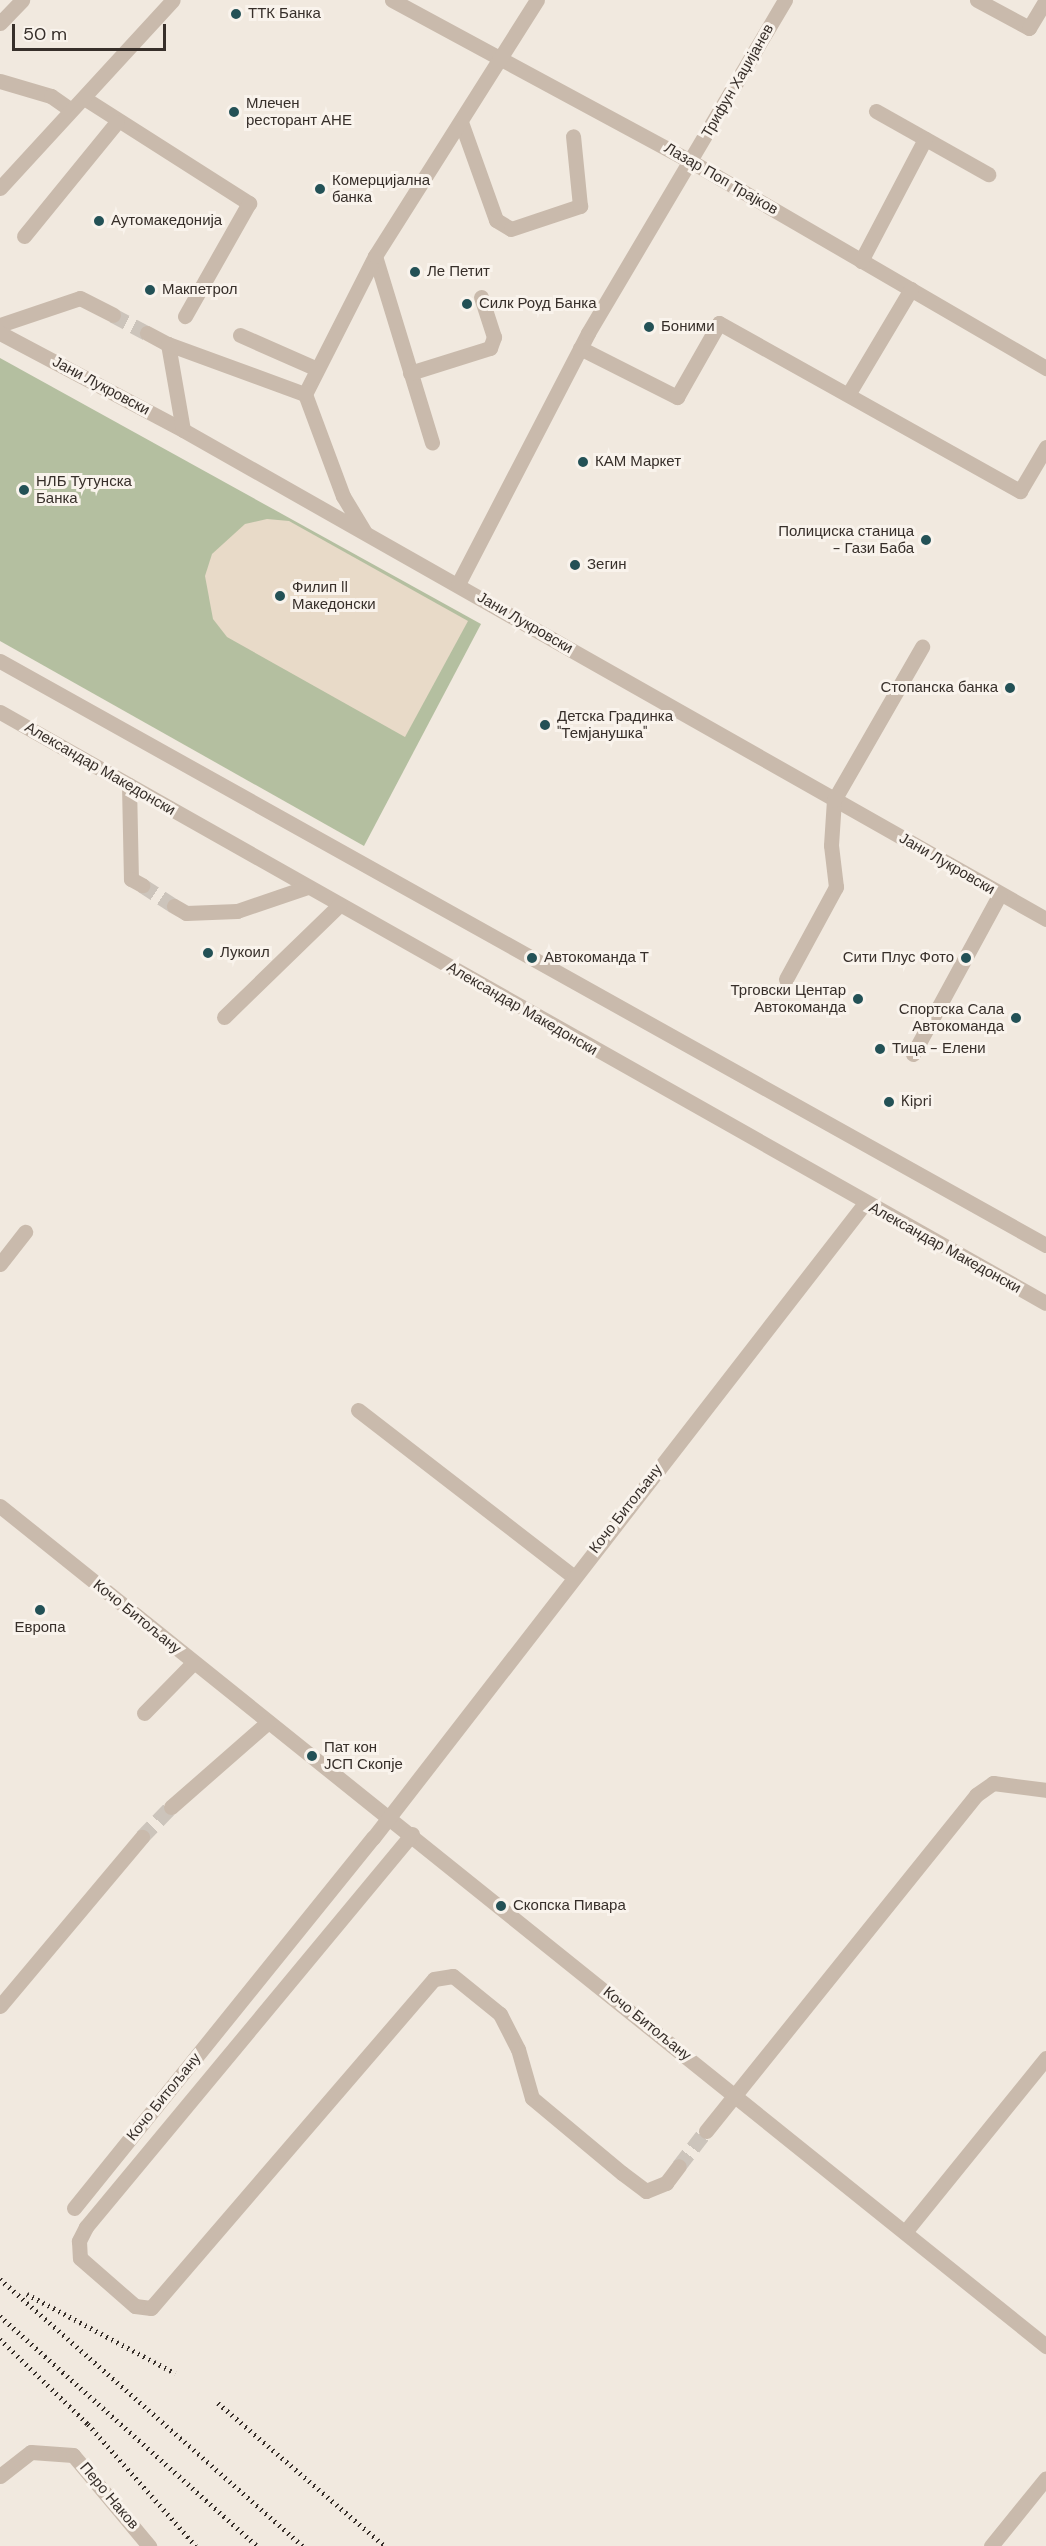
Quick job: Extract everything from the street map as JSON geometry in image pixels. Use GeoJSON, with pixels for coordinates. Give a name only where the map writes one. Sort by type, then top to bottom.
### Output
{"type":"FeatureCollection","features":[{"type":"Feature","properties":{"kind":"street"},"geometry":{"type":"LineString","coordinates":[[0,23],[22,0]]}},
{"type":"Feature","properties":{"kind":"street"},"geometry":{"type":"LineString","coordinates":[[0,188],[173,0]]}},
{"type":"Feature","properties":{"kind":"street","name":"Лазар Поп Трајков"},"geometry":{"type":"LineString","coordinates":[[392,0],[692,162],[1046,369]]}},
{"type":"Feature","properties":{"kind":"street"},"geometry":{"type":"LineString","coordinates":[[366,534],[344,496],[305,394],[375,256],[503,59],[537,0]]}},
{"type":"Feature","properties":{"kind":"street","name":"Трифун Хаџијанев"},"geometry":{"type":"LineString","coordinates":[[458,584],[580,348],[692,162],[785,0]]}},
{"type":"Feature","properties":{"kind":"street"},"geometry":{"type":"LineString","coordinates":[[977,0],[1029,28],[1046,0]]}},
{"type":"Feature","properties":{"kind":"street"},"geometry":{"type":"LineString","coordinates":[[0,81],[51,96],[72,110]]}},
{"type":"Feature","properties":{"kind":"street"},"geometry":{"type":"LineString","coordinates":[[84,98],[117,122],[249,203],[185,316]]}},
{"type":"Feature","properties":{"kind":"street"},"geometry":{"type":"LineString","coordinates":[[876,111],[988,174]]}},
{"type":"Feature","properties":{"kind":"street"},"geometry":{"type":"LineString","coordinates":[[24,237],[117,122]]}},
{"type":"Feature","properties":{"kind":"street"},"geometry":{"type":"LineString","coordinates":[[461,122],[496,220],[511,229],[580,206],[573,136]]}},
{"type":"Feature","properties":{"kind":"street"},"geometry":{"type":"LineString","coordinates":[[861,261],[925,139]]}},
{"type":"Feature","properties":{"kind":"street"},"geometry":{"type":"LineString","coordinates":[[375,256],[432,443]]}},
{"type":"Feature","properties":{"kind":"street"},"geometry":{"type":"LineString","coordinates":[[849,393],[910,289]]}},
{"type":"Feature","properties":{"kind":"street"},"geometry":{"type":"LineString","coordinates":[[410,373],[490,348],[494,337],[481,297]]}},
{"type":"Feature","properties":{"kind":"street"},"geometry":{"type":"LineString","coordinates":[[0,325],[80,298],[113,315]]}},
{"type":"Feature","properties":{"kind":"street"},"geometry":{"type":"LineString","coordinates":[[580,348],[677,398],[719,323],[849,393],[1020,491],[1046,447]]}},
{"type":"Feature","properties":{"kind":"street","name":"Јани Лукровски"},"geometry":{"type":"LineString","coordinates":[[0,333],[183,430],[458,584],[1046,920]]}},
{"type":"Feature","properties":{"kind":"street"},"geometry":{"type":"LineString","coordinates":[[147,333],[168,344],[305,394]]}},
{"type":"Feature","properties":{"kind":"street"},"geometry":{"type":"LineString","coordinates":[[240,335],[317,369]]}},
{"type":"Feature","properties":{"kind":"street"},"geometry":{"type":"LineString","coordinates":[[168,344],[183,430]]}},
{"type":"Feature","properties":{"kind":"street"},"geometry":{"type":"LineString","coordinates":[[786,979],[836,887],[831,845],[834,800],[922,647]]}},
{"type":"Feature","properties":{"kind":"street"},"geometry":{"type":"LineString","coordinates":[[0,661],[1046,1245]]}},
{"type":"Feature","properties":{"kind":"street","name":"Александар Македонски"},"geometry":{"type":"LineString","coordinates":[[0,712],[864,1203],[1046,1303]]}},
{"type":"Feature","properties":{"kind":"street"},"geometry":{"type":"LineString","coordinates":[[129,785],[131,879],[142,885]]}},
{"type":"Feature","properties":{"kind":"street"},"geometry":{"type":"LineString","coordinates":[[174,906],[186,913],[237,911],[307,887]]}},
{"type":"Feature","properties":{"kind":"street"},"geometry":{"type":"LineString","coordinates":[[913,1054],[1000,894]]}},
{"type":"Feature","properties":{"kind":"street"},"geometry":{"type":"LineString","coordinates":[[224,1017],[339,905]]}},
{"type":"Feature","properties":{"kind":"street","name":"Кочо Битољану"},"geometry":{"type":"LineString","coordinates":[[74,2208],[389,1816],[864,1203]]}},
{"type":"Feature","properties":{"kind":"street"},"geometry":{"type":"LineString","coordinates":[[0,1264],[25,1232]]}},
{"type":"Feature","properties":{"kind":"street"},"geometry":{"type":"LineString","coordinates":[[358,1410],[574,1577]]}},
{"type":"Feature","properties":{"kind":"street","name":"Кочо Битољану"},"geometry":{"type":"LineString","coordinates":[[0,1506],[193,1663],[412,1834],[1046,2346]]}},
{"type":"Feature","properties":{"kind":"street"},"geometry":{"type":"LineString","coordinates":[[144,1713],[193,1663]]}},
{"type":"Feature","properties":{"kind":"street"},"geometry":{"type":"LineString","coordinates":[[171,1807],[268,1722]]}},
{"type":"Feature","properties":{"kind":"street"},"geometry":{"type":"LineString","coordinates":[[706,2131],[976,1795],[993,1783],[1046,1790]]}},
{"type":"Feature","properties":{"kind":"street"},"geometry":{"type":"LineString","coordinates":[[412,1834],[86,2227],[79,2241],[80,2258],[135,2306],[151,2308],[434,1979],[453,1977],[500,2014],[518,2049],[532,2098],[613,2166],[646,2191],[666,2182],[679,2166]]}},
{"type":"Feature","properties":{"kind":"street"},"geometry":{"type":"LineString","coordinates":[[0,2006],[142,1837]]}},
{"type":"Feature","properties":{"kind":"street"},"geometry":{"type":"LineString","coordinates":[[905,2232],[1046,2058]]}},
{"type":"Feature","properties":{"kind":"street","name":"Перо Наков"},"geometry":{"type":"LineString","coordinates":[[0,2476],[31,2452],[73,2455],[150,2546]]}},
{"type":"Feature","properties":{"kind":"street"},"geometry":{"type":"LineString","coordinates":[[991,2546],[1046,2478]]}},
{"type":"Feature","properties":{"kind":"green space"},"geometry":{"type":"Polygon","coordinates":[[[0,358],[481,624],[364,846],[0,641],[0,358]]]}},
{"type":"Feature","properties":{"kind":"shaded area"},"geometry":{"type":"Polygon","coordinates":[[[267,519],[289,521],[468,621],[405,737],[227,637],[213,619],[205,576],[212,554],[245,524],[267,519]]]}},
{"type":"Feature","properties":{"kind":"tunnel"},"geometry":{"type":"LineString","coordinates":[[113,315],[147,333]]}},
{"type":"Feature","properties":{"kind":"tunnel"},"geometry":{"type":"LineString","coordinates":[[142,885],[174,906]]}},
{"type":"Feature","properties":{"kind":"tunnel"},"geometry":{"type":"LineString","coordinates":[[142,1837],[171,1807]]}},
{"type":"Feature","properties":{"kind":"tunnel"},"geometry":{"type":"LineString","coordinates":[[679,2166],[706,2131]]}},
{"type":"Feature","properties":{"kind":"railway"},"geometry":{"type":"LineString","coordinates":[[0,2279],[303,2546]]}},
{"type":"Feature","properties":{"kind":"railway"},"geometry":{"type":"LineString","coordinates":[[27,2294],[175,2373]]}},
{"type":"Feature","properties":{"kind":"railway"},"geometry":{"type":"LineString","coordinates":[[0,2316],[257,2546]]}},
{"type":"Feature","properties":{"kind":"railway"},"geometry":{"type":"LineString","coordinates":[[0,2339],[88,2424],[196,2546]]}},
{"type":"Feature","properties":{"kind":"railway"},"geometry":{"type":"LineString","coordinates":[[218,2403],[385,2546]]}},
{"type":"Feature","properties":{"kind":"place","name":"ТТК Банка"},"geometry":{"type":"Point","coordinates":[236,14]}},
{"type":"Feature","properties":{"kind":"place","name":"Млечен ресторант АНЕ"},"geometry":{"type":"Point","coordinates":[234,112]}},
{"type":"Feature","properties":{"kind":"place","name":"Комерцијална банка"},"geometry":{"type":"Point","coordinates":[320,189]}},
{"type":"Feature","properties":{"kind":"place","name":"Аутомакедонија"},"geometry":{"type":"Point","coordinates":[99,221]}},
{"type":"Feature","properties":{"kind":"place","name":"Ле Петит"},"geometry":{"type":"Point","coordinates":[415,272]}},
{"type":"Feature","properties":{"kind":"place","name":"Макпетрол"},"geometry":{"type":"Point","coordinates":[150,290]}},
{"type":"Feature","properties":{"kind":"place","name":"Силк Роуд Банка"},"geometry":{"type":"Point","coordinates":[467,304]}},
{"type":"Feature","properties":{"kind":"place","name":"Боними"},"geometry":{"type":"Point","coordinates":[649,327]}},
{"type":"Feature","properties":{"kind":"place","name":"КАМ Маркет"},"geometry":{"type":"Point","coordinates":[583,462]}},
{"type":"Feature","properties":{"kind":"place","name":"НЛБ Тутунска Банка"},"geometry":{"type":"Point","coordinates":[24,490]}},
{"type":"Feature","properties":{"kind":"place","name":"Полициска станица - Гази Баба"},"geometry":{"type":"Point","coordinates":[926,540]}},
{"type":"Feature","properties":{"kind":"place","name":"Зегин"},"geometry":{"type":"Point","coordinates":[575,565]}},
{"type":"Feature","properties":{"kind":"place","name":"Филип II Македонски"},"geometry":{"type":"Point","coordinates":[280,596]}},
{"type":"Feature","properties":{"kind":"place","name":"Стопанска банка"},"geometry":{"type":"Point","coordinates":[1010,688]}},
{"type":"Feature","properties":{"kind":"place","name":"Детска Градинка \"Темјанушка\""},"geometry":{"type":"Point","coordinates":[545,725]}},
{"type":"Feature","properties":{"kind":"place","name":"Лукоил"},"geometry":{"type":"Point","coordinates":[208,953]}},
{"type":"Feature","properties":{"kind":"place","name":"Автокоманда Т"},"geometry":{"type":"Point","coordinates":[532,958]}},
{"type":"Feature","properties":{"kind":"place","name":"Сити Плус Фото"},"geometry":{"type":"Point","coordinates":[966,958]}},
{"type":"Feature","properties":{"kind":"place","name":"Трговски Центар Автокоманда"},"geometry":{"type":"Point","coordinates":[858,999]}},
{"type":"Feature","properties":{"kind":"place","name":"Спортска Сала Автокоманда"},"geometry":{"type":"Point","coordinates":[1016,1018]}},
{"type":"Feature","properties":{"kind":"place","name":"Тица - Елени"},"geometry":{"type":"Point","coordinates":[880,1049]}},
{"type":"Feature","properties":{"kind":"place","name":"Kipri"},"geometry":{"type":"Point","coordinates":[889,1102]}},
{"type":"Feature","properties":{"kind":"place","name":"Европа"},"geometry":{"type":"Point","coordinates":[40,1610]}},
{"type":"Feature","properties":{"kind":"place","name":"Пат кон ЈСП Скопје"},"geometry":{"type":"Point","coordinates":[312,1756]}},
{"type":"Feature","properties":{"kind":"place","name":"Скопска Пивара"},"geometry":{"type":"Point","coordinates":[501,1906]}}]}
